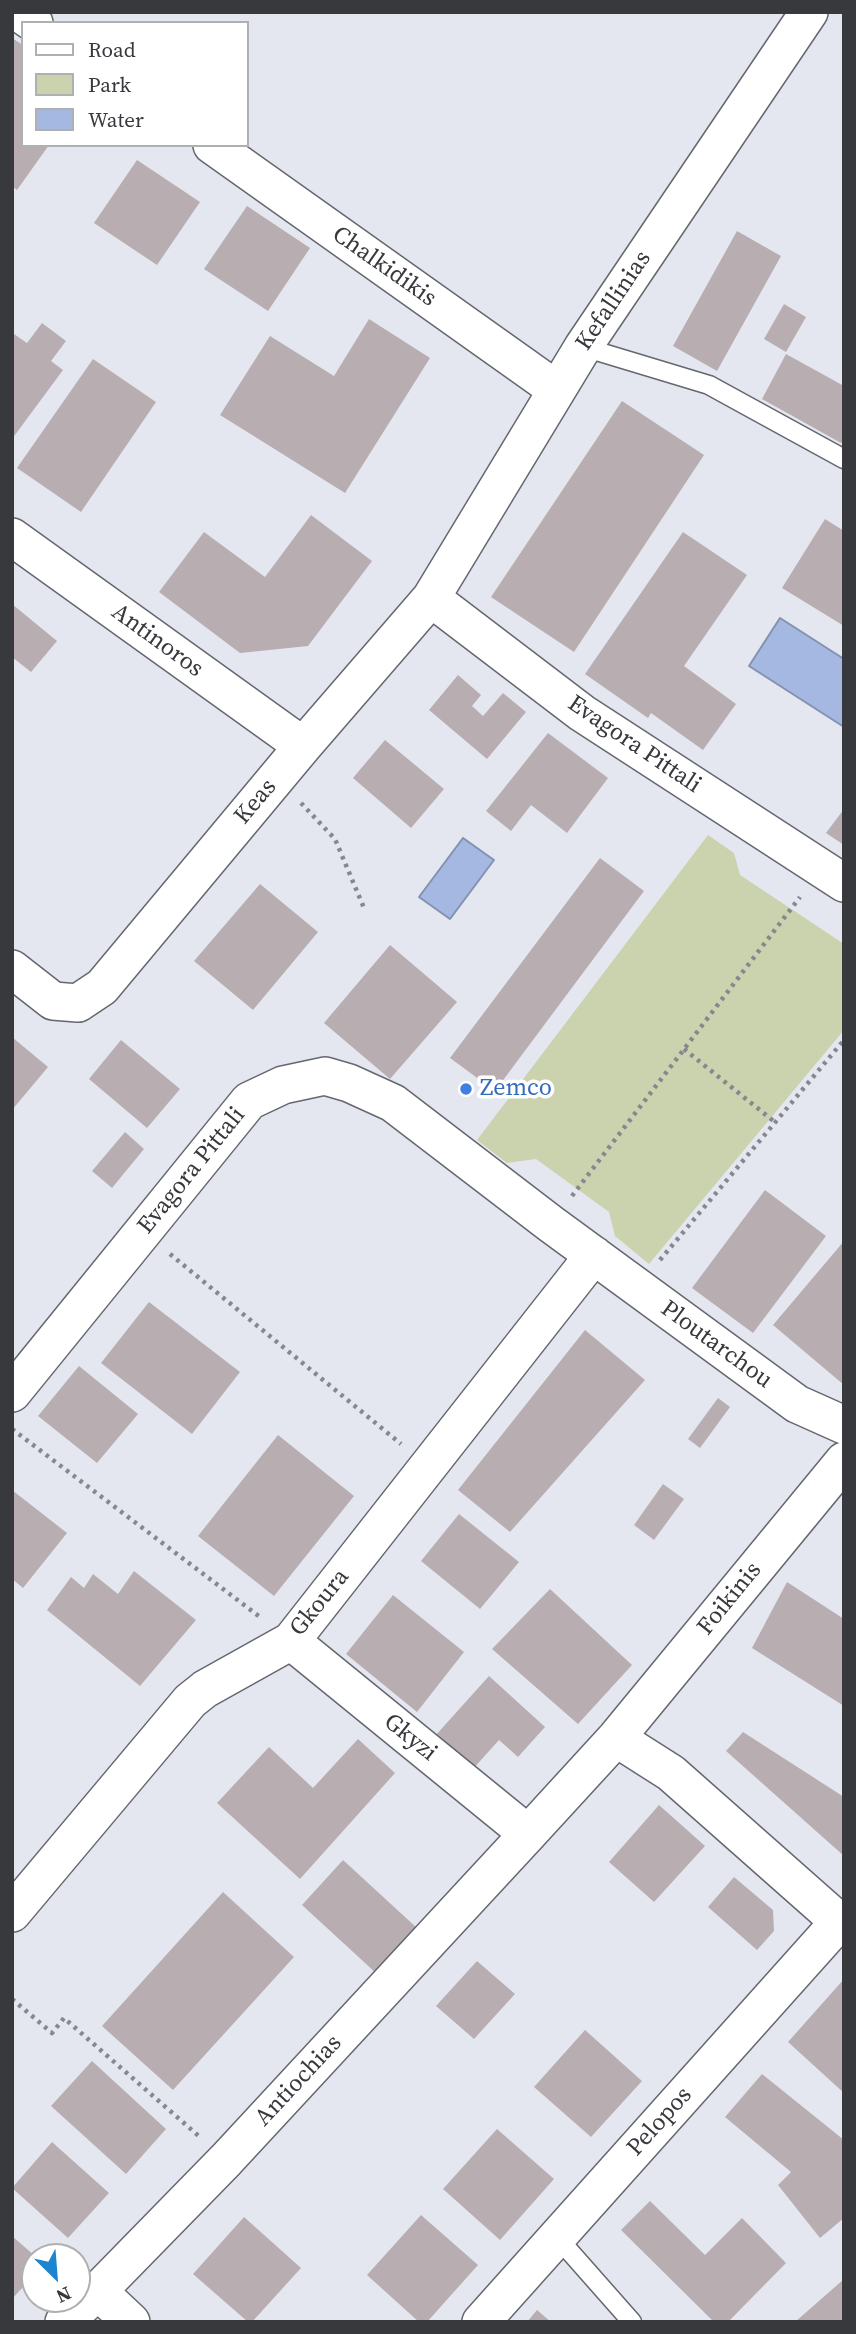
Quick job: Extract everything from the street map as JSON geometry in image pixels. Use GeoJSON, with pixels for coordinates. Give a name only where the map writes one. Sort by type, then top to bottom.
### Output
{"type":"FeatureCollection","features":[{"type":"Feature","properties":{"kind":"street","name":"Kefallinias"},"geometry":{"type":"LineString","coordinates":[[431,598],[583,347],[810,12]]}},
{"type":"Feature","properties":{"kind":"street","name":"Chalkidikis"},"geometry":{"type":"LineString","coordinates":[[215,147],[556,390]]}},
{"type":"Feature","properties":{"kind":"street","name":"Antinoros"},"geometry":{"type":"LineString","coordinates":[[12,537],[303,746]]}},
{"type":"Feature","properties":{"kind":"street","name":"Keas"},"geometry":{"type":"LineString","coordinates":[[12,969],[53,1001],[78,1003],[102,987],[276,777],[431,598]]}},
{"type":"Feature","properties":{"kind":"street","name":"Evagora Pittali"},"geometry":{"type":"LineString","coordinates":[[431,598],[582,713],[833,876]]}},
{"type":"Feature","properties":{"kind":"street","name":"Evagora Pittali"},"geometry":{"type":"LineString","coordinates":[[12,1394],[249,1101],[283,1085],[325,1076],[349,1083],[393,1103],[594,1255]]}},
{"type":"Feature","properties":{"kind":"street","name":"Ploutarchou"},"geometry":{"type":"LineString","coordinates":[[594,1255],[796,1404],[844,1425]]}},
{"type":"Feature","properties":{"kind":"street","name":"Gkoura"},"geometry":{"type":"LineString","coordinates":[[12,1913],[190,1701],[205,1689],[291,1641],[594,1255]]}},
{"type":"Feature","properties":{"kind":"street","name":"Foikinis"},"geometry":{"type":"LineString","coordinates":[[528,1834],[616,1738],[844,1461]]}},
{"type":"Feature","properties":{"kind":"street","name":"Gkyzi"},"geometry":{"type":"LineString","coordinates":[[291,1641],[528,1834]]}},
{"type":"Feature","properties":{"kind":"street"},"geometry":{"type":"LineString","coordinates":[[616,1738],[671,1773],[841,1924]]}},
{"type":"Feature","properties":{"kind":"street","name":"Antiochias"},"geometry":{"type":"LineString","coordinates":[[64,2322],[98,2291],[226,2160],[528,1834]]}},
{"type":"Feature","properties":{"kind":"street","name":"Pelopos"},"geometry":{"type":"LineString","coordinates":[[481,2322],[841,1924]]}},
{"type":"Feature","properties":{"kind":"street"},"geometry":{"type":"LineString","coordinates":[[98,2291],[131,2322]]}},
{"type":"Feature","properties":{"kind":"lane"},"geometry":{"type":"LineString","coordinates":[[583,347],[709,385],[844,458]]}},
{"type":"Feature","properties":{"kind":"lane"},"geometry":{"type":"LineString","coordinates":[[557,2237],[632,2322]]}},
{"type":"Feature","properties":{"kind":"path"},"geometry":{"type":"LineString","coordinates":[[276,777],[335,839],[364,908]]}},
{"type":"Feature","properties":{"kind":"path"},"geometry":{"type":"LineString","coordinates":[[551,1224],[684,1049],[833,876]]}},
{"type":"Feature","properties":{"kind":"path"},"geometry":{"type":"LineString","coordinates":[[638,1287],[844,1040]]}},
{"type":"Feature","properties":{"kind":"path"},"geometry":{"type":"LineString","coordinates":[[684,1049],[776,1123]]}},
{"type":"Feature","properties":{"kind":"path"},"geometry":{"type":"LineString","coordinates":[[142,1231],[429,1466]]}},
{"type":"Feature","properties":{"kind":"path"},"geometry":{"type":"LineString","coordinates":[[12,1429],[291,1641]]}},
{"type":"Feature","properties":{"kind":"path"},"geometry":{"type":"LineString","coordinates":[[12,1999],[52,2033],[64,2018],[226,2160]]}},
{"type":"Feature","properties":{"kind":"green space"},"geometry":{"type":"Polygon","coordinates":[[[708,835],[734,853],[740,875],[844,942],[844,1030],[649,1264],[615,1236],[609,1212],[536,1159],[507,1163],[477,1140],[708,835]]]}},
{"type":"Feature","properties":{"kind":"water"},"geometry":{"type":"Polygon","coordinates":[[[780,618],[844,659],[844,727],[749,666],[780,618]]]}},
{"type":"Feature","properties":{"kind":"water"},"geometry":{"type":"Polygon","coordinates":[[[463,838],[494,860],[450,919],[419,897],[463,838]]]}},
{"type":"Feature","properties":{"kind":"building"},"geometry":{"type":"Polygon","coordinates":[[[12,38],[21,44],[21,147],[48,147],[17,190],[12,186],[12,38]]]}},
{"type":"Feature","properties":{"kind":"building"},"geometry":{"type":"Polygon","coordinates":[[[137,160],[200,202],[157,265],[94,223],[137,160]]]}},
{"type":"Feature","properties":{"kind":"building"},"geometry":{"type":"Polygon","coordinates":[[[247,206],[310,248],[268,311],[204,269],[247,206]]]}},
{"type":"Feature","properties":{"kind":"building"},"geometry":{"type":"Polygon","coordinates":[[[737,231],[781,256],[717,371],[673,346],[737,231]]]}},
{"type":"Feature","properties":{"kind":"building"},"geometry":{"type":"Polygon","coordinates":[[[784,304],[806,317],[786,352],[764,339],[784,304]]]}},
{"type":"Feature","properties":{"kind":"building"},"geometry":{"type":"Polygon","coordinates":[[[369,319],[430,358],[345,493],[220,415],[270,336],[334,376],[369,319]]]}},
{"type":"Feature","properties":{"kind":"building"},"geometry":{"type":"Polygon","coordinates":[[[42,323],[66,341],[51,361],[63,370],[12,439],[12,337],[14,334],[27,343],[42,323]]]}},
{"type":"Feature","properties":{"kind":"building"},"geometry":{"type":"Polygon","coordinates":[[[786,354],[844,386],[844,439],[841,443],[762,399],[786,354]]]}},
{"type":"Feature","properties":{"kind":"building"},"geometry":{"type":"Polygon","coordinates":[[[93,359],[156,402],[81,512],[17,468],[93,359]]]}},
{"type":"Feature","properties":{"kind":"building"},"geometry":{"type":"Polygon","coordinates":[[[622,401],[704,455],[574,652],[491,597],[622,401]]]}},
{"type":"Feature","properties":{"kind":"building"},"geometry":{"type":"Polygon","coordinates":[[[311,515],[372,561],[308,646],[240,653],[159,592],[204,532],[265,577],[311,515]]]}},
{"type":"Feature","properties":{"kind":"building"},"geometry":{"type":"Polygon","coordinates":[[[825,519],[844,531],[844,626],[782,588],[825,519]]]}},
{"type":"Feature","properties":{"kind":"building"},"geometry":{"type":"Polygon","coordinates":[[[683,532],[747,575],[684,666],[736,704],[703,750],[651,713],[648,718],[585,674],[683,532]]]}},
{"type":"Feature","properties":{"kind":"building"},"geometry":{"type":"Polygon","coordinates":[[[12,604],[57,641],[31,672],[12,657],[12,604]]]}},
{"type":"Feature","properties":{"kind":"building"},"geometry":{"type":"Polygon","coordinates":[[[458,675],[481,695],[472,706],[483,716],[503,693],[526,712],[487,759],[429,710],[458,675]]]}},
{"type":"Feature","properties":{"kind":"building"},"geometry":{"type":"Polygon","coordinates":[[[548,733],[608,778],[567,833],[531,805],[511,831],[486,811],[548,733]]]}},
{"type":"Feature","properties":{"kind":"building"},"geometry":{"type":"Polygon","coordinates":[[[385,740],[444,789],[411,828],[353,778],[385,740]]]}},
{"type":"Feature","properties":{"kind":"building"},"geometry":{"type":"Polygon","coordinates":[[[844,809],[844,845],[826,833],[844,809]]]}},
{"type":"Feature","properties":{"kind":"building"},"geometry":{"type":"Polygon","coordinates":[[[600,858],[644,891],[495,1091],[450,1058],[600,858]]]}},
{"type":"Feature","properties":{"kind":"building"},"geometry":{"type":"Polygon","coordinates":[[[260,884],[318,932],[253,1010],[194,961],[260,884]]]}},
{"type":"Feature","properties":{"kind":"building"},"geometry":{"type":"Polygon","coordinates":[[[390,945],[457,1002],[390,1079],[324,1023],[390,945]]]}},
{"type":"Feature","properties":{"kind":"building"},"geometry":{"type":"Polygon","coordinates":[[[12,1037],[48,1067],[12,1110],[12,1037]]]}},
{"type":"Feature","properties":{"kind":"building"},"geometry":{"type":"Polygon","coordinates":[[[121,1040],[180,1089],[147,1128],[89,1079],[121,1040]]]}},
{"type":"Feature","properties":{"kind":"building"},"geometry":{"type":"Polygon","coordinates":[[[125,1132],[144,1149],[112,1188],[92,1171],[125,1132]]]}},
{"type":"Feature","properties":{"kind":"building"},"geometry":{"type":"Polygon","coordinates":[[[765,1190],[826,1236],[753,1333],[692,1288],[765,1190]]]}},
{"type":"Feature","properties":{"kind":"building"},"geometry":{"type":"Polygon","coordinates":[[[844,1241],[844,1385],[773,1325],[844,1241]]]}},
{"type":"Feature","properties":{"kind":"building"},"geometry":{"type":"Polygon","coordinates":[[[149,1302],[240,1372],[192,1434],[101,1363],[149,1302]]]}},
{"type":"Feature","properties":{"kind":"building"},"geometry":{"type":"Polygon","coordinates":[[[585,1330],[645,1380],[510,1532],[458,1490],[585,1330]]]}},
{"type":"Feature","properties":{"kind":"building"},"geometry":{"type":"Polygon","coordinates":[[[79,1366],[138,1414],[97,1463],[38,1416],[79,1366]]]}},
{"type":"Feature","properties":{"kind":"building"},"geometry":{"type":"Polygon","coordinates":[[[718,1398],[730,1407],[700,1448],[688,1439],[718,1398]]]}},
{"type":"Feature","properties":{"kind":"building"},"geometry":{"type":"Polygon","coordinates":[[[278,1435],[354,1496],[274,1596],[198,1536],[278,1435]]]}},
{"type":"Feature","properties":{"kind":"building"},"geometry":{"type":"Polygon","coordinates":[[[663,1484],[684,1499],[654,1540],[634,1525],[663,1484]]]}},
{"type":"Feature","properties":{"kind":"building"},"geometry":{"type":"Polygon","coordinates":[[[12,1490],[67,1533],[23,1588],[12,1579],[12,1490]]]}},
{"type":"Feature","properties":{"kind":"building"},"geometry":{"type":"Polygon","coordinates":[[[459,1514],[519,1562],[480,1609],[421,1561],[459,1514]]]}},
{"type":"Feature","properties":{"kind":"building"},"geometry":{"type":"Polygon","coordinates":[[[134,1571],[196,1620],[140,1686],[47,1610],[71,1577],[84,1588],[93,1574],[118,1594],[134,1571]]]}},
{"type":"Feature","properties":{"kind":"building"},"geometry":{"type":"Polygon","coordinates":[[[787,1582],[844,1619],[844,1706],[752,1648],[787,1582]]]}},
{"type":"Feature","properties":{"kind":"building"},"geometry":{"type":"Polygon","coordinates":[[[550,1589],[632,1665],[578,1724],[492,1649],[550,1589]]]}},
{"type":"Feature","properties":{"kind":"building"},"geometry":{"type":"Polygon","coordinates":[[[393,1595],[464,1652],[417,1712],[346,1654],[393,1595]]]}},
{"type":"Feature","properties":{"kind":"building"},"geometry":{"type":"Polygon","coordinates":[[[489,1676],[545,1727],[518,1757],[499,1740],[472,1770],[435,1736],[489,1676]]]}},
{"type":"Feature","properties":{"kind":"building"},"geometry":{"type":"Polygon","coordinates":[[[743,1732],[844,1797],[844,1856],[726,1751],[743,1732]]]}},
{"type":"Feature","properties":{"kind":"building"},"geometry":{"type":"Polygon","coordinates":[[[358,1739],[395,1773],[300,1879],[217,1803],[269,1747],[313,1788],[358,1739]]]}},
{"type":"Feature","properties":{"kind":"building"},"geometry":{"type":"Polygon","coordinates":[[[659,1805],[705,1846],[654,1902],[609,1862],[659,1805]]]}},
{"type":"Feature","properties":{"kind":"building"},"geometry":{"type":"Polygon","coordinates":[[[343,1860],[417,1928],[377,1974],[302,1905],[343,1860]]]}},
{"type":"Feature","properties":{"kind":"building"},"geometry":{"type":"Polygon","coordinates":[[[734,1877],[773,1910],[774,1931],[757,1950],[708,1907],[734,1877]]]}},
{"type":"Feature","properties":{"kind":"building"},"geometry":{"type":"Polygon","coordinates":[[[223,1892],[294,1957],[173,2090],[102,2026],[223,1892]]]}},
{"type":"Feature","properties":{"kind":"building"},"geometry":{"type":"Polygon","coordinates":[[[477,1961],[515,1994],[474,2039],[436,2006],[477,1961]]]}},
{"type":"Feature","properties":{"kind":"building"},"geometry":{"type":"Polygon","coordinates":[[[844,1979],[844,2093],[788,2042],[844,1979]]]}},
{"type":"Feature","properties":{"kind":"building"},"geometry":{"type":"Polygon","coordinates":[[[585,2030],[642,2081],[591,2137],[534,2087],[585,2030]]]}},
{"type":"Feature","properties":{"kind":"building"},"geometry":{"type":"Polygon","coordinates":[[[92,2061],[166,2129],[126,2174],[51,2106],[92,2061]]]}},
{"type":"Feature","properties":{"kind":"building"},"geometry":{"type":"Polygon","coordinates":[[[762,2074],[844,2140],[844,2218],[820,2238],[778,2185],[791,2172],[725,2117],[762,2074]]]}},
{"type":"Feature","properties":{"kind":"building"},"geometry":{"type":"Polygon","coordinates":[[[497,2129],[554,2179],[500,2240],[443,2189],[497,2129]]]}},
{"type":"Feature","properties":{"kind":"building"},"geometry":{"type":"Polygon","coordinates":[[[52,2142],[109,2193],[68,2238],[12,2188],[52,2142]]]}},
{"type":"Feature","properties":{"kind":"building"},"geometry":{"type":"Polygon","coordinates":[[[650,2201],[705,2255],[742,2218],[786,2263],[728,2322],[714,2322],[621,2230],[650,2201]]]}},
{"type":"Feature","properties":{"kind":"building"},"geometry":{"type":"Polygon","coordinates":[[[421,2215],[478,2265],[427,2322],[419,2322],[367,2275],[421,2215]]]}},
{"type":"Feature","properties":{"kind":"building"},"geometry":{"type":"Polygon","coordinates":[[[244,2217],[301,2268],[252,2322],[248,2322],[193,2274],[244,2217]]]}},
{"type":"Feature","properties":{"kind":"building"},"geometry":{"type":"Polygon","coordinates":[[[12,2236],[21,2244],[21,2289],[12,2299],[12,2236]]]}},
{"type":"Feature","properties":{"kind":"building"},"geometry":{"type":"Polygon","coordinates":[[[844,2279],[843,2322],[795,2322],[844,2279]]]}},
{"type":"Feature","properties":{"kind":"building"},"geometry":{"type":"Polygon","coordinates":[[[537,2310],[551,2322],[527,2322],[537,2310]]]}},
{"type":"Feature","properties":{"kind":"place","name":"Zemco"},"geometry":{"type":"Point","coordinates":[466,1089]}}]}
